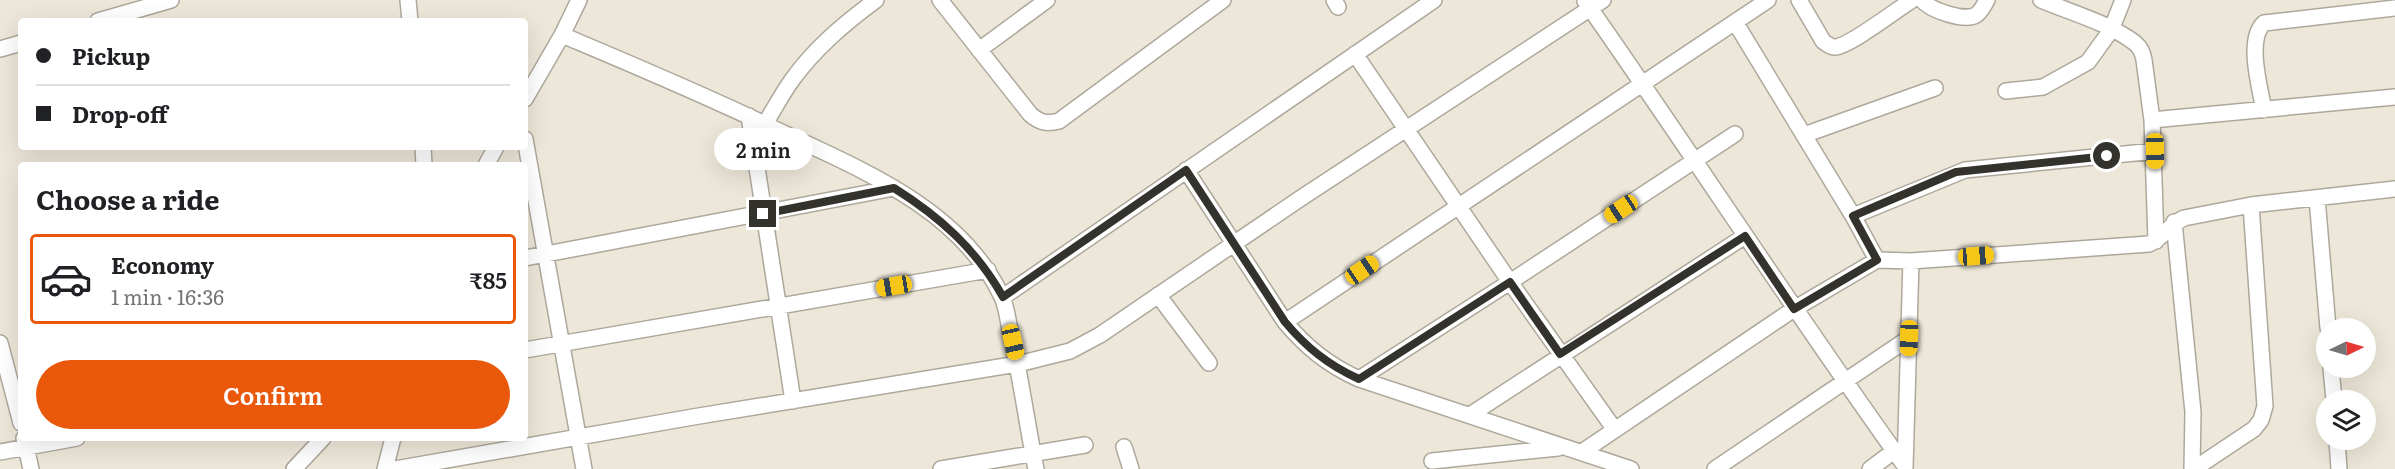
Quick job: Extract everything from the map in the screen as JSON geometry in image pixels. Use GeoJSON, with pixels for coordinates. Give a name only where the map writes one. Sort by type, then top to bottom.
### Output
{"type":"FeatureCollection","features":[{"type":"Feature","properties":{"kind":"street"},"geometry":{"type":"LineString","coordinates":[[108,18],[171,0]]}},
{"type":"Feature","properties":{"kind":"street"},"geometry":{"type":"LineString","coordinates":[[408,0],[410,18]]}},
{"type":"Feature","properties":{"kind":"street"},"geometry":{"type":"LineString","coordinates":[[528,94],[579,0]]}},
{"type":"Feature","properties":{"kind":"street"},"geometry":{"type":"LineString","coordinates":[[765,124],[791,81],[831,37],[876,0]]}},
{"type":"Feature","properties":{"kind":"street"},"geometry":{"type":"LineString","coordinates":[[940,0],[1030,114],[1038,121],[1048,124],[1059,120],[1223,0]]}},
{"type":"Feature","properties":{"kind":"street"},"geometry":{"type":"LineString","coordinates":[[979,50],[1047,0]]}},
{"type":"Feature","properties":{"kind":"street"},"geometry":{"type":"LineString","coordinates":[[1003,297],[1434,0]]}},
{"type":"Feature","properties":{"kind":"street"},"geometry":{"type":"LineString","coordinates":[[1285,322],[1768,0]]}},
{"type":"Feature","properties":{"kind":"street"},"geometry":{"type":"LineString","coordinates":[[1799,0],[1823,40],[1829,46],[1835,47],[1848,42],[1912,0]]}},
{"type":"Feature","properties":{"kind":"street"},"geometry":{"type":"LineString","coordinates":[[1922,0],[1934,9],[1968,18],[1979,13],[1987,0]]}},
{"type":"Feature","properties":{"kind":"street"},"geometry":{"type":"LineString","coordinates":[[2041,0],[2111,30],[2137,44],[2142,51],[2155,151],[2156,241]]}},
{"type":"Feature","properties":{"kind":"street"},"geometry":{"type":"LineString","coordinates":[[2006,90],[2043,87],[2088,62],[2111,30],[2123,0]]}},
{"type":"Feature","properties":{"kind":"street"},"geometry":{"type":"LineString","coordinates":[[394,469],[793,400],[1018,364],[1049,357],[1085,344],[1593,3],[1643,83],[1794,309],[1905,467]]}},
{"type":"Feature","properties":{"kind":"street"},"geometry":{"type":"LineString","coordinates":[[2264,110],[2255,38],[2258,28],[2264,23],[2395,8]]}},
{"type":"Feature","properties":{"kind":"street"},"geometry":{"type":"LineString","coordinates":[[1735,22],[1853,216],[1877,260]]}},
{"type":"Feature","properties":{"kind":"street"},"geometry":{"type":"LineString","coordinates":[[562,34],[765,124],[870,174],[918,203],[950,229],[988,270],[1003,297],[1018,364],[1034,461]]}},
{"type":"Feature","properties":{"kind":"street"},"geometry":{"type":"LineString","coordinates":[[2,44],[18,43]]}},
{"type":"Feature","properties":{"kind":"street"},"geometry":{"type":"LineString","coordinates":[[1355,54],[1510,282],[1615,430]]}},
{"type":"Feature","properties":{"kind":"street"},"geometry":{"type":"LineString","coordinates":[[1804,135],[1935,88]]}},
{"type":"Feature","properties":{"kind":"street"},"geometry":{"type":"LineString","coordinates":[[2152,120],[2395,97]]}},
{"type":"Feature","properties":{"kind":"street"},"geometry":{"type":"LineString","coordinates":[[749,117],[793,400]]}},
{"type":"Feature","properties":{"kind":"street"},"geometry":{"type":"LineString","coordinates":[[1359,379],[1736,134]]}},
{"type":"Feature","properties":{"kind":"street"},"geometry":{"type":"LineString","coordinates":[[527,150],[584,469]]}},
{"type":"Feature","properties":{"kind":"street"},"geometry":{"type":"LineString","coordinates":[[1853,216],[1956,172],[2155,151]]}},
{"type":"Feature","properties":{"kind":"street"},"geometry":{"type":"LineString","coordinates":[[1186,170],[1285,322],[1302,343],[1319,357],[1359,379],[1631,469]]}},
{"type":"Feature","properties":{"kind":"street"},"geometry":{"type":"LineString","coordinates":[[528,258],[894,188]]}},
{"type":"Feature","properties":{"kind":"street"},"geometry":{"type":"LineString","coordinates":[[1582,452],[1794,309],[1877,260],[1911,261],[2149,244],[2156,241],[2174,222],[2184,218],[2251,205],[2317,198],[2395,194]]}},
{"type":"Feature","properties":{"kind":"street"},"geometry":{"type":"LineString","coordinates":[[2317,198],[2327,318]]}},
{"type":"Feature","properties":{"kind":"street"},"geometry":{"type":"LineString","coordinates":[[2193,469],[2254,429],[2261,420],[2265,406],[2251,205]]}},
{"type":"Feature","properties":{"kind":"street"},"geometry":{"type":"LineString","coordinates":[[2174,222],[2193,412],[2193,469]]}},
{"type":"Feature","properties":{"kind":"street"},"geometry":{"type":"LineString","coordinates":[[1470,416],[1560,354],[1745,236]]}},
{"type":"Feature","properties":{"kind":"street"},"geometry":{"type":"LineString","coordinates":[[1905,467],[1911,261]]}},
{"type":"Feature","properties":{"kind":"street"},"geometry":{"type":"LineString","coordinates":[[528,350],[988,270]]}},
{"type":"Feature","properties":{"kind":"street"},"geometry":{"type":"LineString","coordinates":[[1158,295],[1209,363]]}},
{"type":"Feature","properties":{"kind":"street"},"geometry":{"type":"LineString","coordinates":[[1715,469],[1909,338]]}},
{"type":"Feature","properties":{"kind":"street"},"geometry":{"type":"LineString","coordinates":[[0,343],[18,412]]}},
{"type":"Feature","properties":{"kind":"street"},"geometry":{"type":"LineString","coordinates":[[294,469],[320,441]]}},
{"type":"Feature","properties":{"kind":"street"},"geometry":{"type":"LineString","coordinates":[[385,469],[392,441]]}},
{"type":"Feature","properties":{"kind":"street"},"geometry":{"type":"LineString","coordinates":[[0,452],[25,442],[31,469]]}},
{"type":"Feature","properties":{"kind":"street"},"geometry":{"type":"LineString","coordinates":[[941,469],[1034,461],[1085,445]]}},
{"type":"Feature","properties":{"kind":"street"},"geometry":{"type":"LineString","coordinates":[[1124,447],[1131,469]]}},
{"type":"Feature","properties":{"kind":"street"},"geometry":{"type":"LineString","coordinates":[[1432,461],[1564,447]]}},
{"type":"Feature","properties":{"kind":"street"},"geometry":{"type":"LineString","coordinates":[[2338,450],[2340,469]]}},
{"type":"Feature","properties":{"kind":"street"},"geometry":{"type":"LineString","coordinates":[[1870,469],[1894,451]]}},
{"type":"Feature","properties":{"kind":"route"},"geometry":{"type":"LineString","coordinates":[[763,214],[894,188],[918,203],[950,229],[972,251],[988,270],[1003,297],[1186,170],[1285,322],[1302,343],[1339,370],[1359,379],[1510,282],[1560,354],[1745,236],[1794,309],[1877,260],[1853,216],[1956,172],[2107,156]]}}]}
